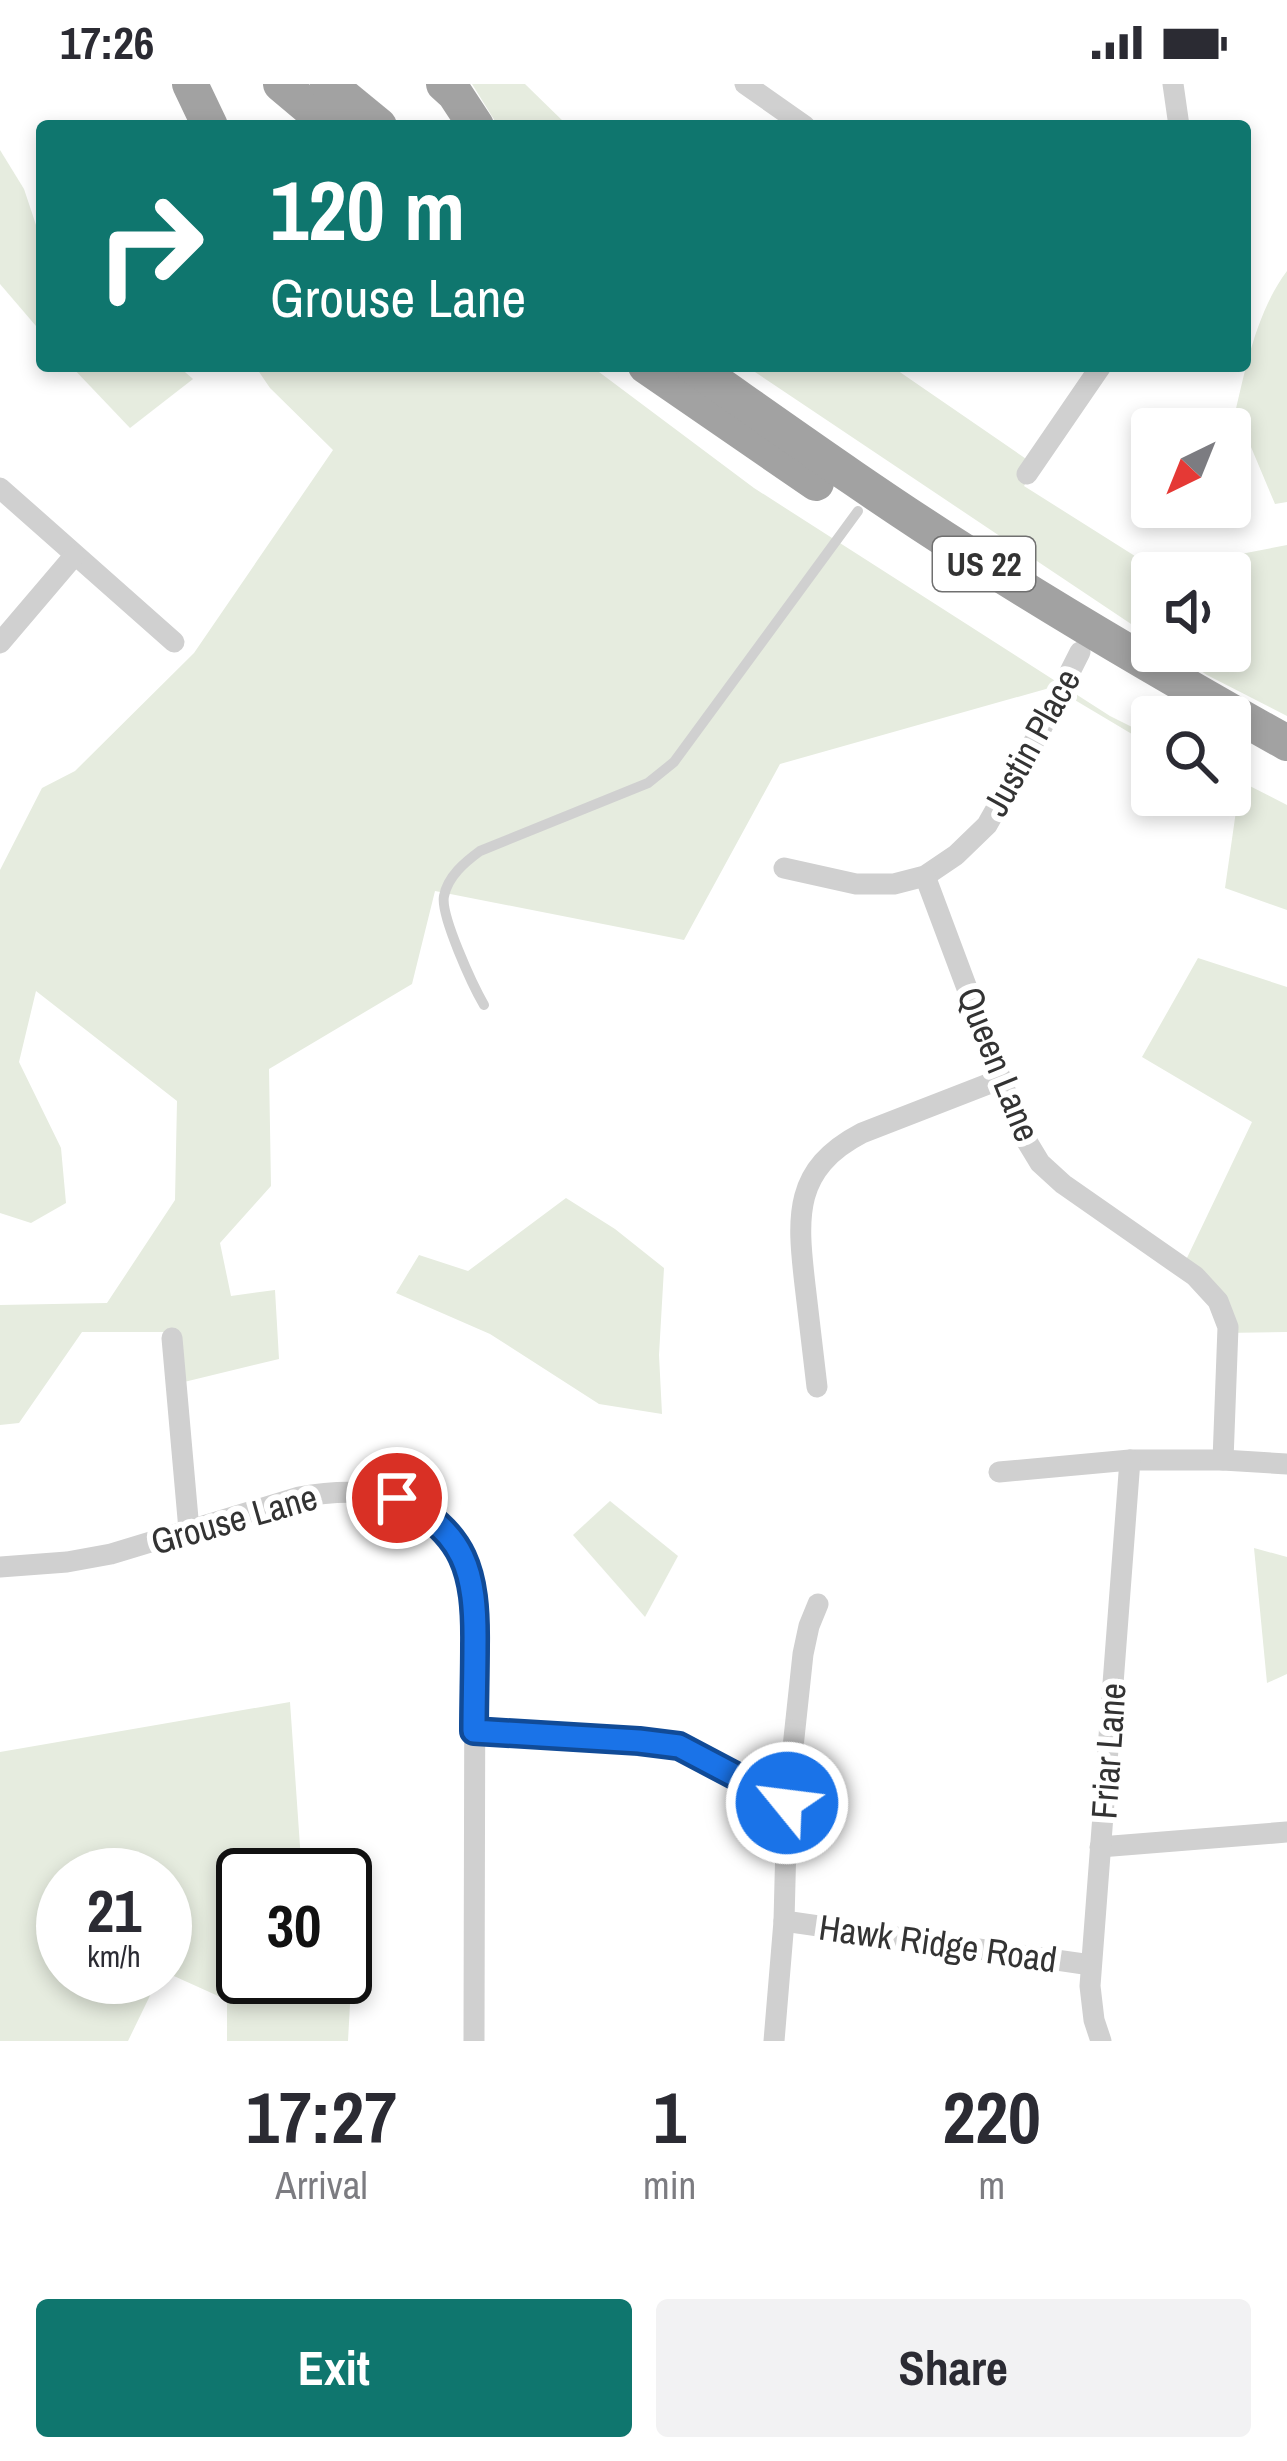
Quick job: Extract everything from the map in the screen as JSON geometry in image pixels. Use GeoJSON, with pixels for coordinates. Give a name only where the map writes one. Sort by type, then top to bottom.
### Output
{"type":"FeatureCollection","features":[{"type":"Feature","properties":{"kind":"highway"},"geometry":{"type":"LineString","coordinates":[[190,84],[207,120]]}},
{"type":"Feature","properties":{"kind":"highway"},"geometry":{"type":"LineString","coordinates":[[281,84],[340,108]]}},
{"type":"Feature","properties":{"kind":"highway"},"geometry":{"type":"LineString","coordinates":[[444,84],[472,120]]}},
{"type":"Feature","properties":{"kind":"highway","name":"US 22"},"geometry":{"type":"LineString","coordinates":[[655,372],[858,511],[1156,696]]}},
{"type":"Feature","properties":{"kind":"highway","name":"US 22"},"geometry":{"type":"LineString","coordinates":[[702,372],[966,553],[1287,743]]}},
{"type":"Feature","properties":{"kind":"highway"},"geometry":{"type":"LineString","coordinates":[[1251,749],[1287,769]]}},
{"type":"Feature","properties":{"kind":"street"},"geometry":{"type":"LineString","coordinates":[[745,84],[796,120]]}},
{"type":"Feature","properties":{"kind":"street"},"geometry":{"type":"LineString","coordinates":[[1173,84],[1178,120]]}},
{"type":"Feature","properties":{"kind":"street"},"geometry":{"type":"LineString","coordinates":[[1027,474],[1097,372]]}},
{"type":"Feature","properties":{"kind":"street"},"geometry":{"type":"LineString","coordinates":[[0,488],[174,643]]}},
{"type":"Feature","properties":{"kind":"street"},"geometry":{"type":"LineString","coordinates":[[0,643],[74,556]]}},
{"type":"Feature","properties":{"kind":"street","name":"Justin Place"},"geometry":{"type":"LineString","coordinates":[[925,876],[986,826],[1080,652]]}},
{"type":"Feature","properties":{"kind":"street"},"geometry":{"type":"LineString","coordinates":[[784,868],[856,884],[894,884],[925,876]]}},
{"type":"Feature","properties":{"kind":"street","name":"Queen Lane"},"geometry":{"type":"LineString","coordinates":[[925,876],[1020,1130],[1040,1163],[1195,1276],[1218,1301],[1228,1328],[1223,1460]]}},
{"type":"Feature","properties":{"kind":"street"},"geometry":{"type":"LineString","coordinates":[[817,1387],[799,1237],[800,1211],[814,1172],[843,1142],[1001,1079]]}},
{"type":"Feature","properties":{"kind":"street"},"geometry":{"type":"LineString","coordinates":[[172,1338],[189,1531]]}},
{"type":"Feature","properties":{"kind":"street"},"geometry":{"type":"LineString","coordinates":[[999,1472],[1130,1460],[1287,1465]]}},
{"type":"Feature","properties":{"kind":"street","name":"Friar Lane"},"geometry":{"type":"LineString","coordinates":[[1102,2041],[1091,2004],[1091,1965],[1130,1460]]}},
{"type":"Feature","properties":{"kind":"street","name":"Grouse Lane"},"geometry":{"type":"LineString","coordinates":[[0,1567],[112,1554],[330,1491],[397,1498],[428,1514],[447,1532],[461,1552],[473,1586],[474,2041]]}},
{"type":"Feature","properties":{"kind":"street"},"geometry":{"type":"LineString","coordinates":[[774,2041],[787,1803],[803,1654],[818,1604]]}},
{"type":"Feature","properties":{"kind":"street"},"geometry":{"type":"LineString","coordinates":[[474,1731],[679,1746],[787,1803]]}},
{"type":"Feature","properties":{"kind":"street"},"geometry":{"type":"LineString","coordinates":[[1100,1847],[1287,1832]]}},
{"type":"Feature","properties":{"kind":"street","name":"Hawk Ridge Road"},"geometry":{"type":"LineString","coordinates":[[784,1921],[1091,1965]]}},
{"type":"Feature","properties":{"kind":"lane"},"geometry":{"type":"LineString","coordinates":[[484,1005],[447,919],[443,897],[460,866],[480,851],[648,783],[674,762],[858,511]]}},
{"type":"Feature","properties":{"kind":"shaded area"},"geometry":{"type":"Polygon","coordinates":[[[472,84],[525,84],[562,120],[494,120],[472,84]]]}},
{"type":"Feature","properties":{"kind":"shaded area"},"geometry":{"type":"Polygon","coordinates":[[[0,150],[24,189],[36,225],[36,326],[0,284],[0,150]]]}},
{"type":"Feature","properties":{"kind":"shaded area"},"geometry":{"type":"Polygon","coordinates":[[[1287,271],[1287,502],[1275,504],[1251,447],[1251,408],[1236,408],[1245,372],[1251,372],[1251,351],[1266,307],[1287,271]]]}},
{"type":"Feature","properties":{"kind":"shaded area"},"geometry":{"type":"Polygon","coordinates":[[[77,372],[185,372],[193,379],[130,428],[77,372]]]}},
{"type":"Feature","properties":{"kind":"shaded area"},"geometry":{"type":"Polygon","coordinates":[[[259,372],[599,372],[754,488],[1131,726],[1131,733],[1053,687],[780,764],[684,940],[435,891],[412,984],[269,1069],[271,1186],[220,1243],[231,1296],[275,1290],[279,1359],[180,1383],[178,1332],[82,1332],[19,1423],[0,1425],[0,1305],[107,1303],[175,1200],[177,1101],[36,991],[19,1062],[61,1148],[66,1203],[31,1223],[0,1213],[0,870],[42,788],[75,771],[194,653],[333,450],[259,372]]]}},
{"type":"Feature","properties":{"kind":"shaded area"},"geometry":{"type":"Polygon","coordinates":[[[755,372],[900,372],[1035,465],[1024,486],[1131,554],[1131,624],[755,372]]]}},
{"type":"Feature","properties":{"kind":"shaded area"},"geometry":{"type":"Polygon","coordinates":[[[1287,545],[1287,716],[1202,672],[1251,672],[1251,552],[1287,545]]]}},
{"type":"Feature","properties":{"kind":"shaded area"},"geometry":{"type":"Polygon","coordinates":[[[1251,787],[1287,805],[1287,910],[1225,888],[1235,816],[1251,816],[1251,787]]]}},
{"type":"Feature","properties":{"kind":"shaded area"},"geometry":{"type":"Polygon","coordinates":[[[1198,958],[1287,987],[1287,1332],[1223,1333],[1214,1295],[1185,1262],[1252,1122],[1142,1057],[1198,958]]]}},
{"type":"Feature","properties":{"kind":"shaded area"},"geometry":{"type":"Polygon","coordinates":[[[566,1198],[664,1268],[659,1355],[662,1414],[599,1404],[490,1334],[396,1293],[419,1255],[468,1271],[566,1198]]]}},
{"type":"Feature","properties":{"kind":"shaded area"},"geometry":{"type":"Polygon","coordinates":[[[610,1501],[678,1556],[645,1617],[573,1535],[610,1501]]]}},
{"type":"Feature","properties":{"kind":"shaded area"},"geometry":{"type":"Polygon","coordinates":[[[1254,1548],[1287,1557],[1287,1674],[1267,1683],[1254,1548]]]}},
{"type":"Feature","properties":{"kind":"shaded area"},"geometry":{"type":"Polygon","coordinates":[[[290,1702],[300,1848],[216,1848],[216,1995],[192,1984],[192,1848],[36,1848],[36,2004],[146,2004],[128,2041],[0,2041],[0,1752],[290,1702]]]}},
{"type":"Feature","properties":{"kind":"shaded area"},"geometry":{"type":"Polygon","coordinates":[[[227,2004],[350,2004],[348,2041],[227,2041],[227,2004]]]}},
{"type":"Feature","properties":{"kind":"route"},"geometry":{"type":"LineString","coordinates":[[397,1498],[428,1514],[447,1532],[470,1574],[476,1614],[474,1731],[679,1746],[787,1803]]}}]}
